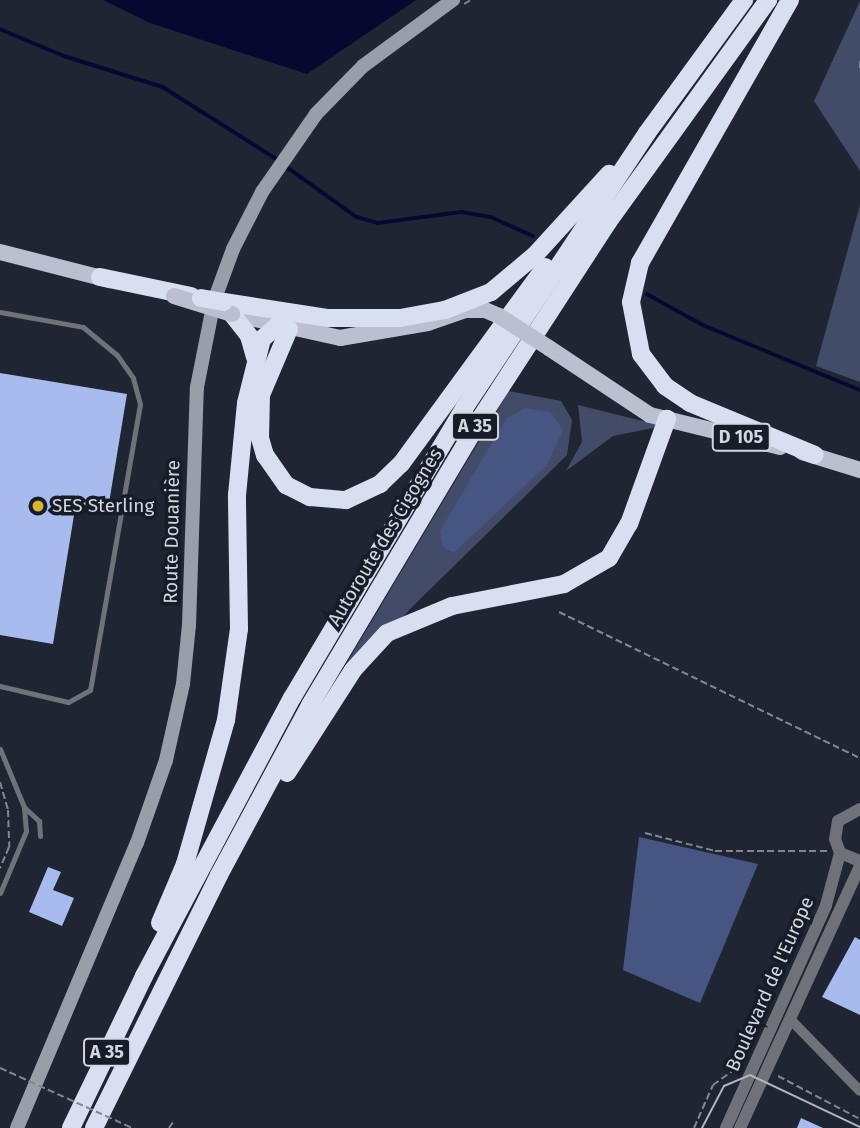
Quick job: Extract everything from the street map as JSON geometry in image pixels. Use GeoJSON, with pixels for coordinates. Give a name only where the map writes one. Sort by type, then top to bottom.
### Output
{"type":"FeatureCollection","features":[{"type":"Feature","properties":{"kind":"highway","name":"Autoroute des Cigognes"},"geometry":{"type":"LineString","coordinates":[[71,1128],[144,976],[292,698],[465,407],[647,133],[744,0]]}},
{"type":"Feature","properties":{"kind":"highway","name":"Autoroute des Cigognes"},"geometry":{"type":"LineString","coordinates":[[94,1128],[219,875],[310,705],[481,416],[608,222],[768,0]]}},
{"type":"Feature","properties":{"kind":"highway"},"geometry":{"type":"LineString","coordinates":[[790,0],[640,263],[631,302],[640,354],[665,386],[690,403],[815,455]]}},
{"type":"Feature","properties":{"kind":"highway"},"geometry":{"type":"LineString","coordinates":[[100,277],[201,298],[228,308],[327,318],[400,318],[445,310],[491,292],[535,255],[647,133]]}},
{"type":"Feature","properties":{"kind":"highway"},"geometry":{"type":"LineString","coordinates":[[284,327],[261,395],[260,438],[265,454],[286,485],[310,497],[346,500],[360,497],[393,473],[424,437],[492,337],[647,133]]}},
{"type":"Feature","properties":{"kind":"highway"},"geometry":{"type":"LineString","coordinates":[[228,308],[249,336],[255,357]]}},
{"type":"Feature","properties":{"kind":"highway"},"geometry":{"type":"LineString","coordinates":[[144,976],[150,947],[201,815],[226,720],[239,629],[239,459],[255,357],[262,340],[284,327]]}},
{"type":"Feature","properties":{"kind":"highway"},"geometry":{"type":"LineString","coordinates":[[219,875],[241,855],[307,738],[353,670],[387,633],[452,606],[564,584],[609,558],[629,524],[659,417]]}},
{"type":"Feature","properties":{"kind":"main road","name":"Route Douanière"},"geometry":{"type":"LineString","coordinates":[[17,1128],[132,855],[166,760],[183,684],[189,625],[197,387],[214,302],[233,249],[262,192],[316,114],[363,66],[457,3]]}},
{"type":"Feature","properties":{"kind":"main road"},"geometry":{"type":"LineString","coordinates":[[0,253],[228,308],[284,327],[340,338],[428,323],[465,310],[485,310],[499,316],[659,417]]}},
{"type":"Feature","properties":{"kind":"main road","name":"D 105"},"geometry":{"type":"LineString","coordinates":[[659,417],[815,455],[860,470]]}},
{"type":"Feature","properties":{"kind":"street","name":"Boulevard de l'Europe"},"geometry":{"type":"LineString","coordinates":[[726,1128],[831,894],[839,851],[835,839],[838,821],[860,809]]}},
{"type":"Feature","properties":{"kind":"street"},"geometry":{"type":"LineString","coordinates":[[839,851],[860,863]]}},
{"type":"Feature","properties":{"kind":"street","name":"Boulevard de l'Europe"},"geometry":{"type":"LineString","coordinates":[[740,1128],[860,863]]}},
{"type":"Feature","properties":{"kind":"street"},"geometry":{"type":"LineString","coordinates":[[790,1019],[860,1091]]}},
{"type":"Feature","properties":{"kind":"lane"},"geometry":{"type":"LineString","coordinates":[[0,312],[83,327],[117,355],[133,378],[140,404],[90,690],[68,702],[0,686]]}},
{"type":"Feature","properties":{"kind":"lane"},"geometry":{"type":"LineString","coordinates":[[0,749],[7,756],[24,807],[26,831],[0,893]]}},
{"type":"Feature","properties":{"kind":"lane"},"geometry":{"type":"LineString","coordinates":[[0,764],[7,756]]}},
{"type":"Feature","properties":{"kind":"lane"},"geometry":{"type":"LineString","coordinates":[[24,807],[39,821],[40,836]]}},
{"type":"Feature","properties":{"kind":"path"},"geometry":{"type":"LineString","coordinates":[[457,3],[471,0]]}},
{"type":"Feature","properties":{"kind":"path"},"geometry":{"type":"LineString","coordinates":[[860,61],[860,70]]}},
{"type":"Feature","properties":{"kind":"path"},"geometry":{"type":"LineString","coordinates":[[559,612],[860,758]]}},
{"type":"Feature","properties":{"kind":"path"},"geometry":{"type":"LineString","coordinates":[[0,782],[8,810],[9,847],[0,868]]}},
{"type":"Feature","properties":{"kind":"path"},"geometry":{"type":"LineString","coordinates":[[645,833],[715,851],[839,851]]}},
{"type":"Feature","properties":{"kind":"path"},"geometry":{"type":"LineString","coordinates":[[694,1128],[713,1085],[728,1071],[747,1065]]}},
{"type":"Feature","properties":{"kind":"path"},"geometry":{"type":"LineString","coordinates":[[0,1068],[132,1128]]}},
{"type":"Feature","properties":{"kind":"path"},"geometry":{"type":"LineString","coordinates":[[766,1070],[860,1119]]}},
{"type":"Feature","properties":{"kind":"path"},"geometry":{"type":"LineString","coordinates":[[45,1092],[50,1079]]}},
{"type":"Feature","properties":{"kind":"path"},"geometry":{"type":"LineString","coordinates":[[169,1128],[173,1122]]}},
{"type":"Feature","properties":{"kind":"shaded area"},"geometry":{"type":"Polygon","coordinates":[[[103,0],[416,0],[307,74],[150,23],[103,0]]]}},
{"type":"Feature","properties":{"kind":"shaded area"},"geometry":{"type":"Polygon","coordinates":[[[860,1],[860,171],[814,101],[860,1]]]}},
{"type":"Feature","properties":{"kind":"shaded area"},"geometry":{"type":"Polygon","coordinates":[[[860,205],[860,382],[816,366],[860,205]]]}},
{"type":"Feature","properties":{"kind":"shaded area"},"geometry":{"type":"Polygon","coordinates":[[[509,391],[561,401],[572,420],[567,455],[410,609],[318,711],[509,391]]]}},
{"type":"Feature","properties":{"kind":"shaded area"},"geometry":{"type":"Polygon","coordinates":[[[578,405],[663,426],[613,436],[566,471],[582,442],[578,405]]]}},
{"type":"Feature","properties":{"kind":"shaded area"},"geometry":{"type":"Polygon","coordinates":[[[525,408],[551,412],[563,430],[547,465],[454,553],[443,547],[440,531],[506,419],[525,408]]]}},
{"type":"Feature","properties":{"kind":"shaded area"},"geometry":{"type":"Polygon","coordinates":[[[639,837],[758,864],[700,1003],[623,970],[639,837]]]}},
{"type":"Feature","properties":{"kind":"building","name":"SES Sterling"},"geometry":{"type":"Polygon","coordinates":[[[0,373],[127,394],[108,509],[76,503],[53,644],[0,635],[0,373]]]}},
{"type":"Feature","properties":{"kind":"building"},"geometry":{"type":"Polygon","coordinates":[[[48,867],[61,872],[53,890],[74,898],[62,926],[29,912],[48,867]]]}},
{"type":"Feature","properties":{"kind":"building"},"geometry":{"type":"Polygon","coordinates":[[[855,937],[860,940],[860,1015],[822,997],[855,937]]]}},
{"type":"Feature","properties":{"kind":"building"},"geometry":{"type":"Polygon","coordinates":[[[801,1118],[823,1128],[797,1128],[801,1118]]]}},
{"type":"Feature","properties":{"kind":"waterway"},"geometry":{"type":"LineString","coordinates":[[0,29],[64,56],[163,87],[278,160]]}},
{"type":"Feature","properties":{"kind":"waterway"},"geometry":{"type":"LineString","coordinates":[[284,165],[357,217],[378,223],[462,212],[491,217],[533,236]]}},
{"type":"Feature","properties":{"kind":"waterway"},"geometry":{"type":"LineString","coordinates":[[647,294],[703,325],[860,390]]}},
{"type":"Feature","properties":{"kind":"tram line"},"geometry":{"type":"LineString","coordinates":[[702,1128],[724,1086],[750,1075],[860,1127]]}},
{"type":"Feature","properties":{"kind":"place","name":"SES Sterling"},"geometry":{"type":"Point","coordinates":[38,506]}}]}
